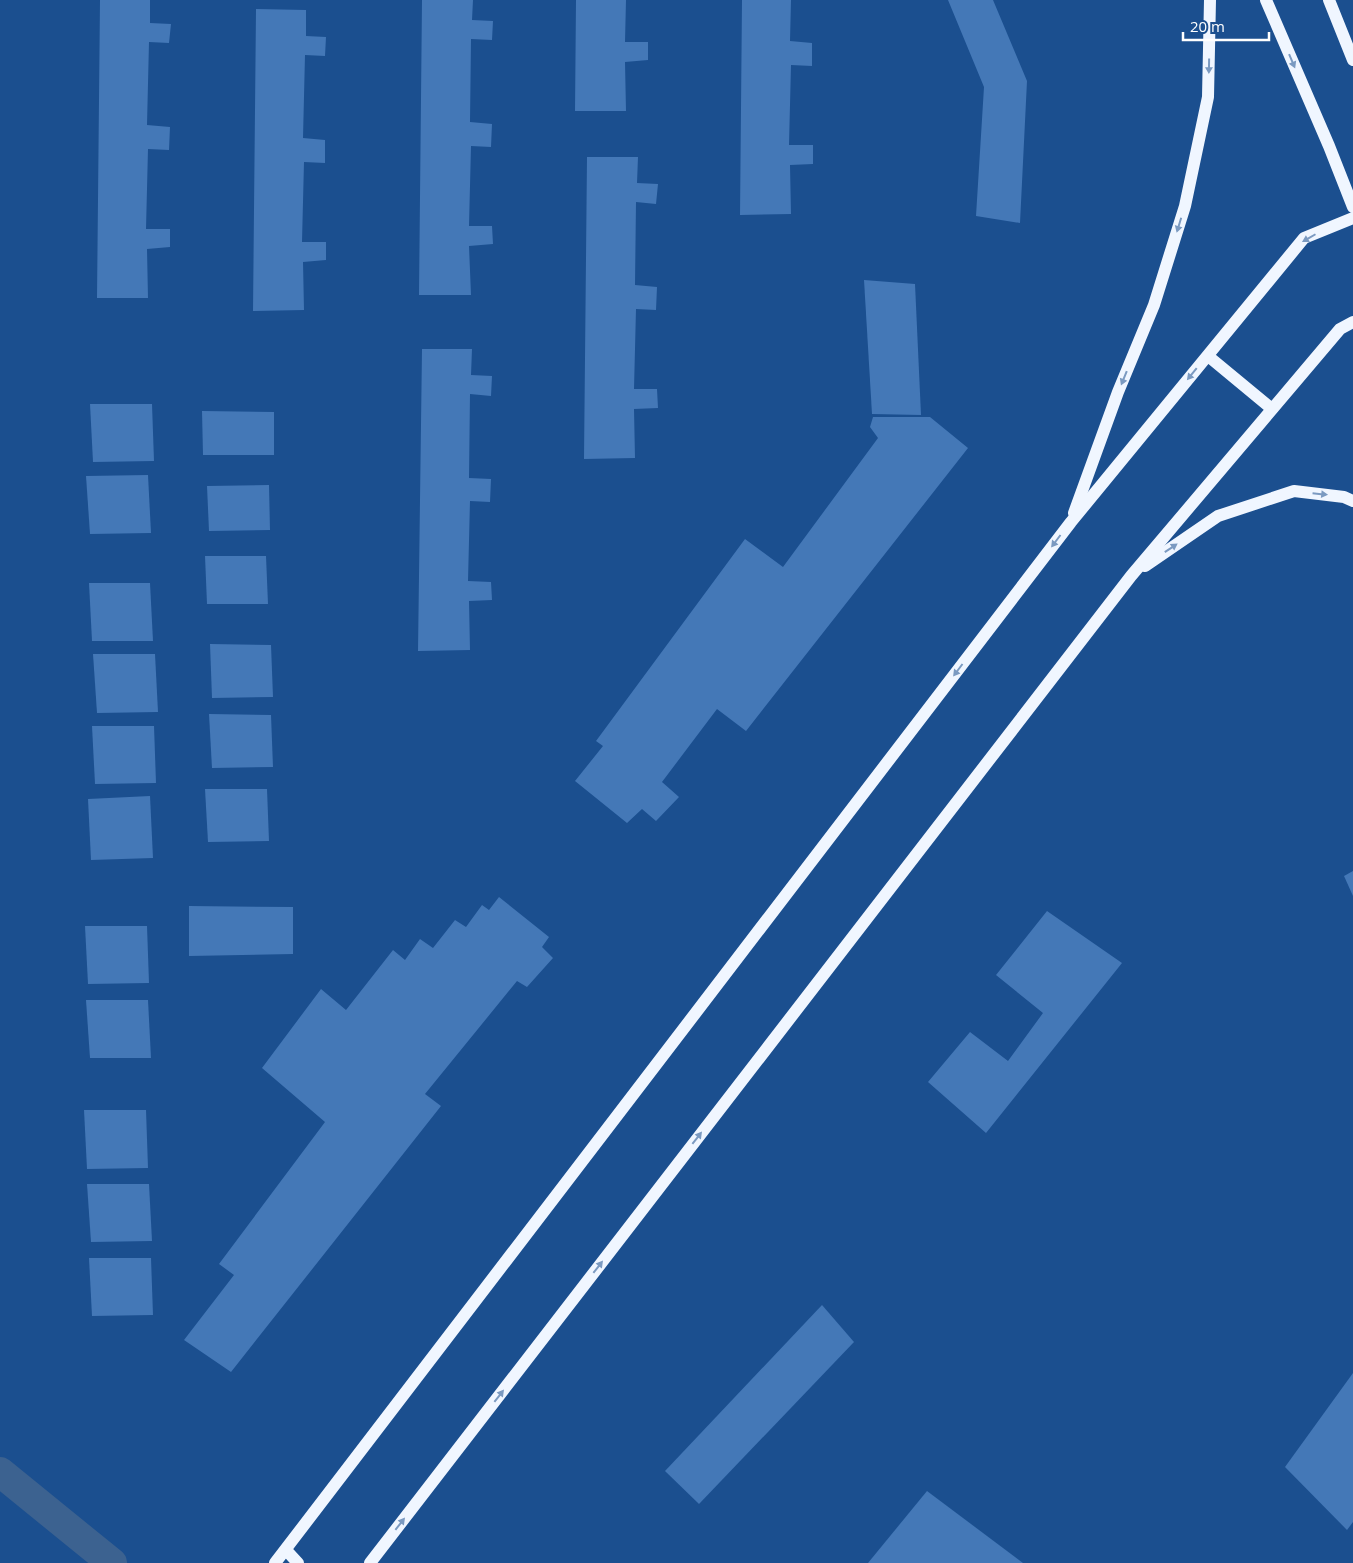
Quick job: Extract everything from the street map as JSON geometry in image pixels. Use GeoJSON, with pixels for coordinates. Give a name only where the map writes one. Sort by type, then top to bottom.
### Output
{"type":"FeatureCollection","features":[{"type":"Feature","properties":{"kind":"main road"},"geometry":{"type":"LineString","coordinates":[[1071,522],[1118,392],[1154,305],[1184,206],[1208,97],[1210,0]]}},
{"type":"Feature","properties":{"kind":"main road"},"geometry":{"type":"LineString","coordinates":[[1266,0],[1329,146],[1353,207]]}},
{"type":"Feature","properties":{"kind":"main road"},"geometry":{"type":"LineString","coordinates":[[1328,0],[1353,60]]}},
{"type":"Feature","properties":{"kind":"main road"},"geometry":{"type":"LineString","coordinates":[[276,1563],[1071,522],[1304,238],[1353,218]]}},
{"type":"Feature","properties":{"kind":"main road"},"geometry":{"type":"LineString","coordinates":[[370,1563],[1131,576],[1340,329],[1353,322]]}},
{"type":"Feature","properties":{"kind":"main road"},"geometry":{"type":"LineString","coordinates":[[1208,356],[1272,409]]}},
{"type":"Feature","properties":{"kind":"main road"},"geometry":{"type":"LineString","coordinates":[[1131,576],[1218,516],[1294,491],[1344,497],[1353,501]]}},
{"type":"Feature","properties":{"kind":"main road"},"geometry":{"type":"LineString","coordinates":[[286,1550],[298,1563]]}},
{"type":"Feature","properties":{"kind":"building"},"geometry":{"type":"Polygon","coordinates":[[[100,0],[150,0],[150,23],[171,24],[169,43],[149,42],[147,125],[170,127],[169,150],[148,149],[146,229],[170,229],[170,247],[147,249],[148,298],[97,298],[100,0]]]}},
{"type":"Feature","properties":{"kind":"building"},"geometry":{"type":"Polygon","coordinates":[[[422,0],[473,0],[472,20],[493,21],[492,40],[471,39],[470,122],[492,124],[491,147],[471,146],[469,226],[492,226],[493,244],[469,246],[471,295],[419,295],[422,0]]]}},
{"type":"Feature","properties":{"kind":"building"},"geometry":{"type":"Polygon","coordinates":[[[576,0],[626,0],[625,42],[648,42],[648,60],[625,62],[626,111],[575,111],[576,0]]]}},
{"type":"Feature","properties":{"kind":"building"},"geometry":{"type":"Polygon","coordinates":[[[742,0],[791,0],[790,41],[812,43],[812,66],[791,65],[789,145],[813,145],[813,164],[790,165],[791,214],[740,215],[742,0]]]}},
{"type":"Feature","properties":{"kind":"building"},"geometry":{"type":"Polygon","coordinates":[[[948,0],[993,0],[1027,81],[1020,223],[976,216],[984,87],[948,0]]]}},
{"type":"Feature","properties":{"kind":"building"},"geometry":{"type":"Polygon","coordinates":[[[256,9],[306,10],[306,36],[326,37],[325,56],[305,55],[303,138],[325,140],[325,163],[304,162],[302,242],[326,242],[326,260],[303,262],[304,310],[253,311],[256,9]]]}},
{"type":"Feature","properties":{"kind":"building"},"geometry":{"type":"Polygon","coordinates":[[[587,157],[638,157],[637,183],[658,184],[656,204],[636,202],[635,285],[657,287],[656,310],[636,309],[634,389],[657,389],[658,408],[634,409],[635,458],[584,459],[587,157]]]}},
{"type":"Feature","properties":{"kind":"building"},"geometry":{"type":"Polygon","coordinates":[[[864,280],[915,284],[921,415],[872,414],[864,280]]]}},
{"type":"Feature","properties":{"kind":"building"},"geometry":{"type":"Polygon","coordinates":[[[422,349],[472,349],[471,375],[492,376],[491,396],[470,394],[469,478],[491,479],[490,502],[470,501],[468,581],[491,582],[492,600],[469,601],[470,650],[418,651],[422,349]]]}},
{"type":"Feature","properties":{"kind":"building"},"geometry":{"type":"Polygon","coordinates":[[[90,404],[152,404],[154,461],[93,462],[90,404]]]}},
{"type":"Feature","properties":{"kind":"building"},"geometry":{"type":"Polygon","coordinates":[[[202,411],[274,412],[274,455],[203,455],[202,411]]]}},
{"type":"Feature","properties":{"kind":"building"},"geometry":{"type":"Polygon","coordinates":[[[873,417],[930,417],[968,448],[746,731],[717,709],[662,782],[679,797],[656,821],[642,809],[627,823],[575,781],[603,746],[596,741],[745,539],[783,567],[878,438],[870,427],[873,417]]]}},
{"type":"Feature","properties":{"kind":"building"},"geometry":{"type":"Polygon","coordinates":[[[148,475],[151,533],[90,534],[86,476],[148,475]]]}},
{"type":"Feature","properties":{"kind":"building"},"geometry":{"type":"Polygon","coordinates":[[[269,485],[270,530],[209,531],[207,486],[269,485]]]}},
{"type":"Feature","properties":{"kind":"building"},"geometry":{"type":"Polygon","coordinates":[[[205,556],[266,556],[268,604],[207,604],[205,556]]]}},
{"type":"Feature","properties":{"kind":"building"},"geometry":{"type":"Polygon","coordinates":[[[89,583],[150,583],[153,641],[92,641],[89,583]]]}},
{"type":"Feature","properties":{"kind":"building"},"geometry":{"type":"Polygon","coordinates":[[[210,644],[271,645],[273,697],[212,698],[210,644]]]}},
{"type":"Feature","properties":{"kind":"building"},"geometry":{"type":"Polygon","coordinates":[[[93,654],[155,654],[158,712],[97,713],[93,654]]]}},
{"type":"Feature","properties":{"kind":"building"},"geometry":{"type":"Polygon","coordinates":[[[209,714],[271,715],[273,767],[212,768],[209,714]]]}},
{"type":"Feature","properties":{"kind":"building"},"geometry":{"type":"Polygon","coordinates":[[[92,726],[154,726],[156,783],[95,784],[92,726]]]}},
{"type":"Feature","properties":{"kind":"building"},"geometry":{"type":"Polygon","coordinates":[[[205,789],[267,789],[269,841],[208,842],[205,789]]]}},
{"type":"Feature","properties":{"kind":"building"},"geometry":{"type":"Polygon","coordinates":[[[150,796],[153,858],[91,860],[88,799],[150,796]]]}},
{"type":"Feature","properties":{"kind":"building"},"geometry":{"type":"Polygon","coordinates":[[[1353,871],[1353,896],[1344,876],[1353,871]]]}},
{"type":"Feature","properties":{"kind":"building"},"geometry":{"type":"Polygon","coordinates":[[[499,897],[549,937],[542,947],[553,958],[527,987],[517,981],[425,1094],[441,1106],[231,1372],[184,1340],[234,1275],[219,1264],[325,1122],[262,1068],[321,989],[346,1010],[393,950],[405,960],[420,939],[433,948],[455,920],[466,927],[482,905],[489,910],[499,897]]]}},
{"type":"Feature","properties":{"kind":"building"},"geometry":{"type":"Polygon","coordinates":[[[189,906],[293,907],[293,954],[189,956],[189,906]]]}},
{"type":"Feature","properties":{"kind":"building"},"geometry":{"type":"Polygon","coordinates":[[[1047,911],[1122,963],[986,1133],[928,1082],[970,1032],[1008,1061],[1043,1013],[996,975],[1047,911]]]}},
{"type":"Feature","properties":{"kind":"building"},"geometry":{"type":"Polygon","coordinates":[[[85,926],[147,926],[149,983],[88,984],[85,926]]]}},
{"type":"Feature","properties":{"kind":"building"},"geometry":{"type":"Polygon","coordinates":[[[86,1000],[148,1000],[151,1058],[90,1058],[86,1000]]]}},
{"type":"Feature","properties":{"kind":"building"},"geometry":{"type":"Polygon","coordinates":[[[84,1110],[146,1110],[148,1168],[87,1169],[84,1110]]]}},
{"type":"Feature","properties":{"kind":"building"},"geometry":{"type":"Polygon","coordinates":[[[87,1184],[149,1184],[152,1241],[91,1242],[87,1184]]]}},
{"type":"Feature","properties":{"kind":"building"},"geometry":{"type":"Polygon","coordinates":[[[89,1258],[151,1258],[153,1315],[92,1316],[89,1258]]]}},
{"type":"Feature","properties":{"kind":"building"},"geometry":{"type":"Polygon","coordinates":[[[822,1305],[854,1342],[699,1504],[665,1471],[822,1305]]]}},
{"type":"Feature","properties":{"kind":"building"},"geometry":{"type":"Polygon","coordinates":[[[1353,1373],[1353,1522],[1347,1530],[1285,1467],[1353,1373]]]}},
{"type":"Feature","properties":{"kind":"building"},"geometry":{"type":"Polygon","coordinates":[[[927,1491],[1023,1563],[868,1563],[927,1491]]]}},
{"type":"Feature","properties":{"kind":"waterway"},"geometry":{"type":"LineString","coordinates":[[0,1472],[112,1563]]}}]}
